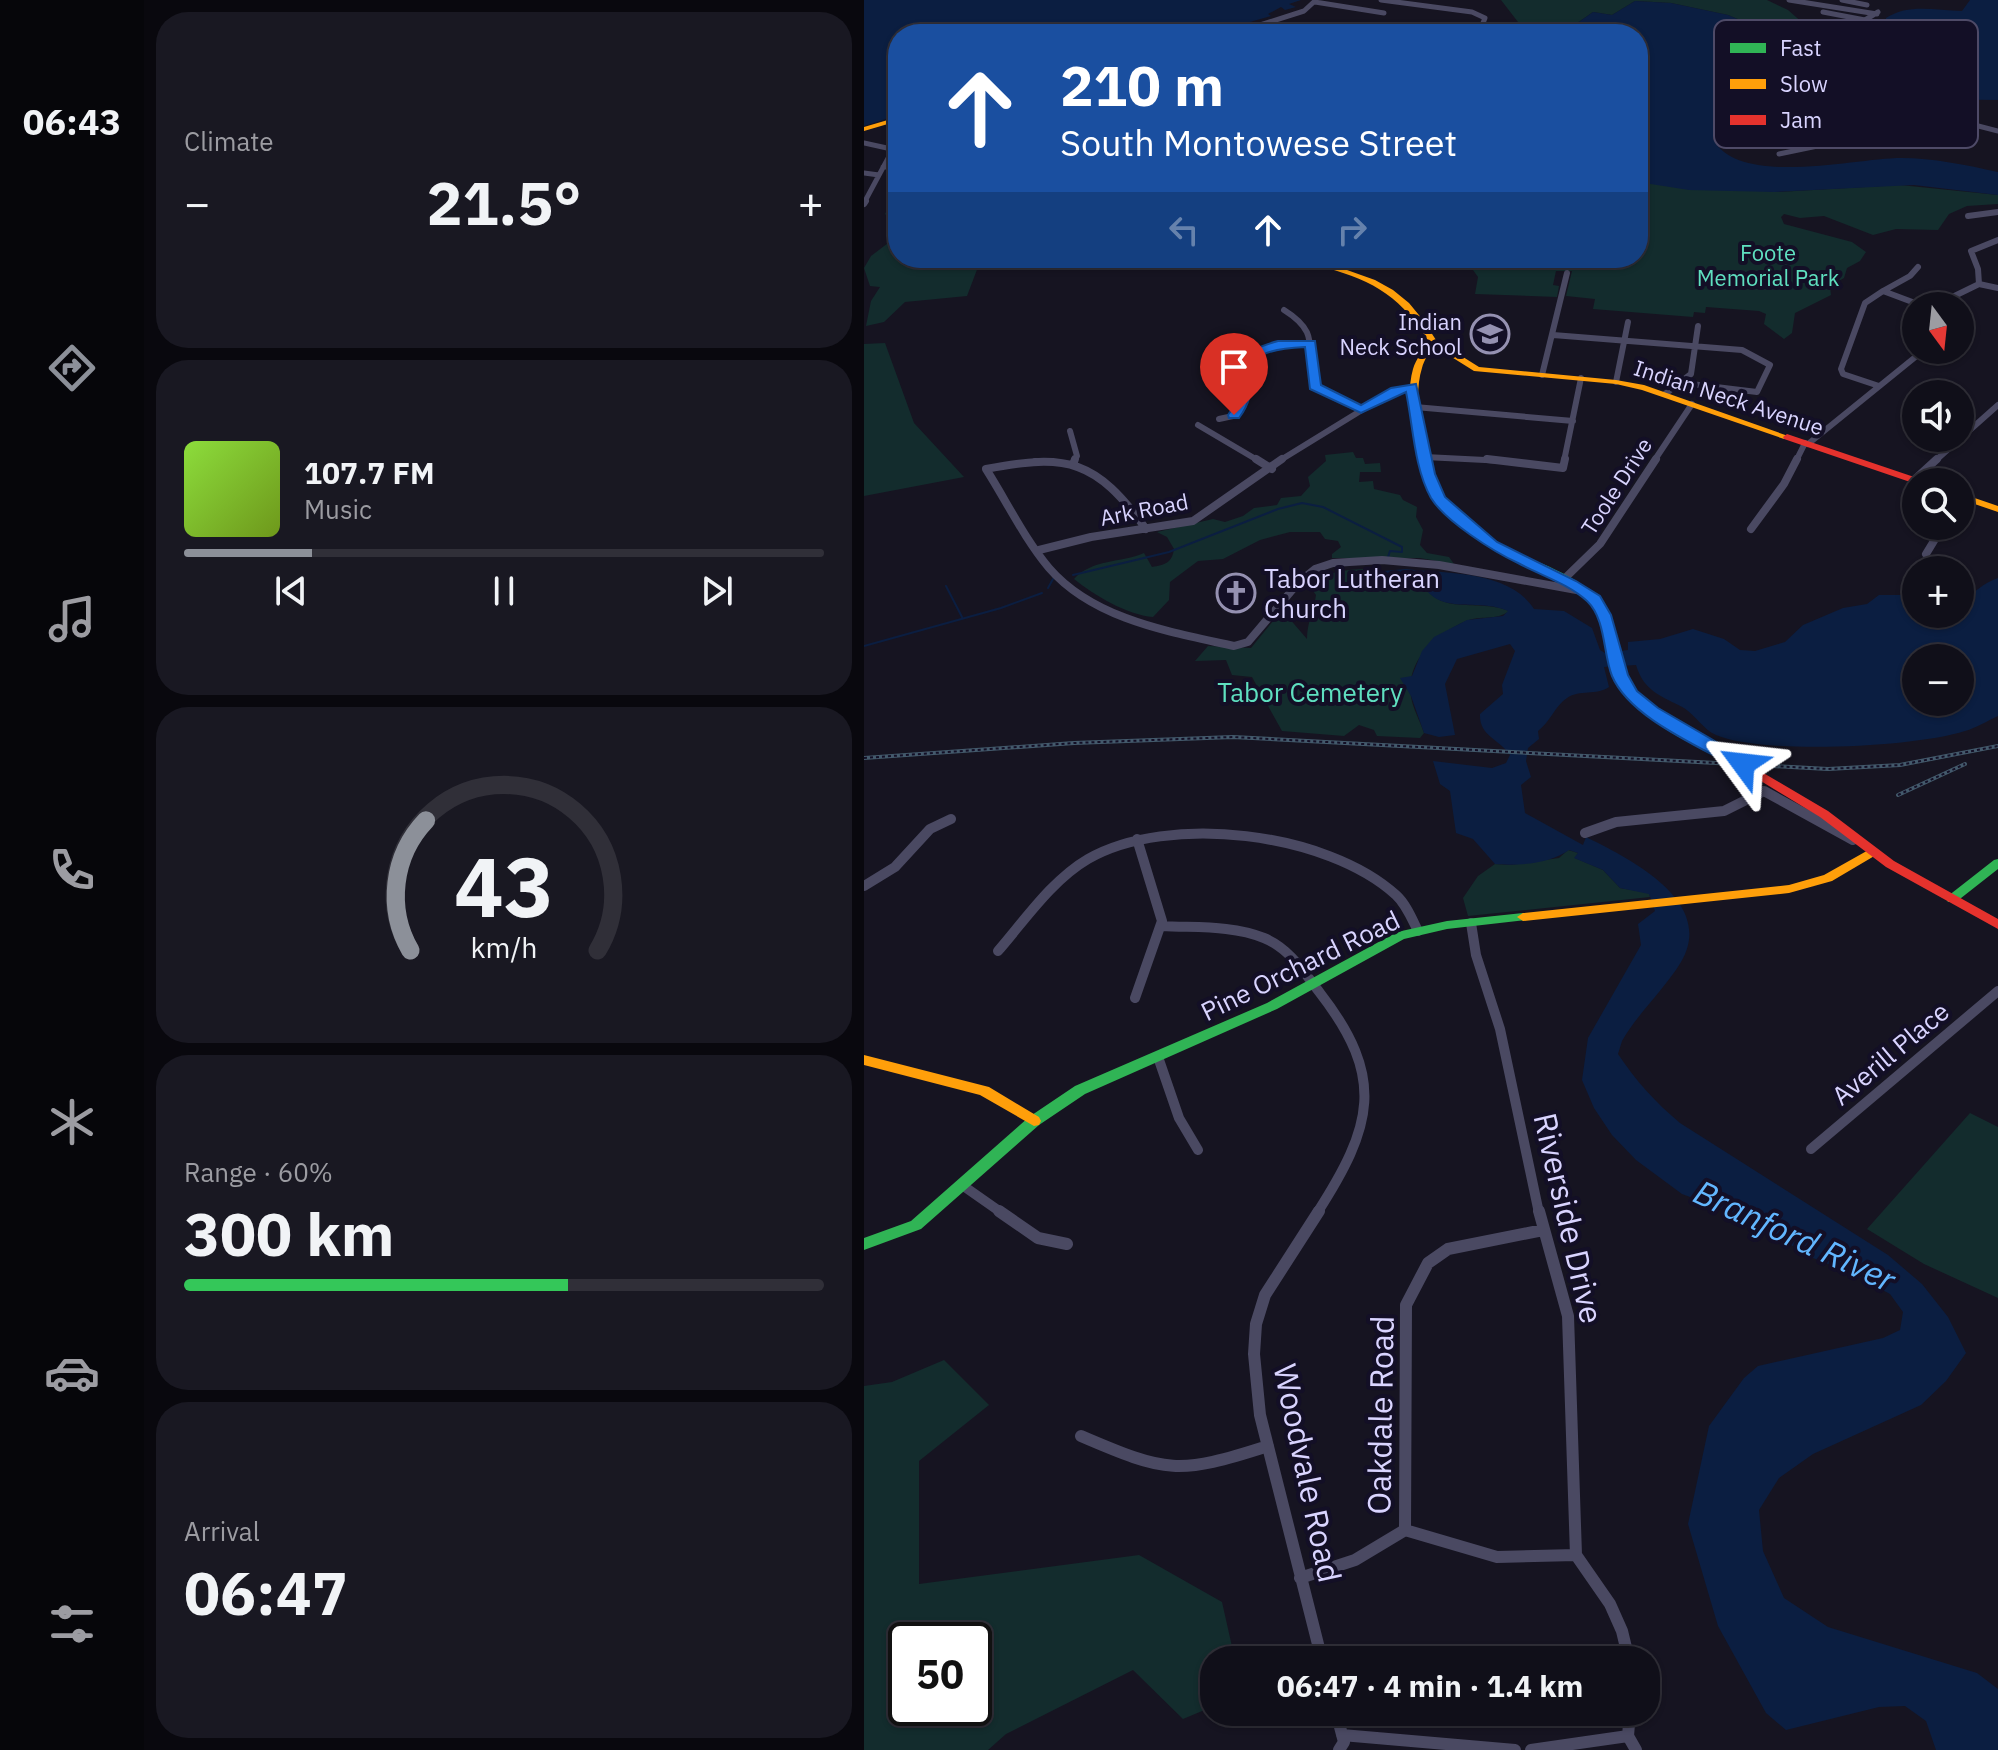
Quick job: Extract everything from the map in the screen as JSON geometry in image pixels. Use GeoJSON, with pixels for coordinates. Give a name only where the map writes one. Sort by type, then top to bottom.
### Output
{"type":"FeatureCollection","features":[{"type":"Feature","properties":{"kind":"street"},"geometry":{"type":"LineString","coordinates":[[1368,10],[1381,0],[1472,12],[1482,15],[1485,18],[1483,23]]}},
{"type":"Feature","properties":{"kind":"street"},"geometry":{"type":"LineString","coordinates":[[1789,0],[1825,2],[1879,12],[1863,20],[1821,15],[1825,2]]}},
{"type":"Feature","properties":{"kind":"street"},"geometry":{"type":"LineString","coordinates":[[1842,0],[1867,5]]}},
{"type":"Feature","properties":{"kind":"street"},"geometry":{"type":"LineString","coordinates":[[1265,24],[1304,11],[1315,1],[1384,13]]}},
{"type":"Feature","properties":{"kind":"street"},"geometry":{"type":"LineString","coordinates":[[864,129],[888,123]]}},
{"type":"Feature","properties":{"kind":"street"},"geometry":{"type":"LineString","coordinates":[[1978,126],[1998,131]]}},
{"type":"Feature","properties":{"kind":"street"},"geometry":{"type":"LineString","coordinates":[[864,143],[888,148]]}},
{"type":"Feature","properties":{"kind":"street"},"geometry":{"type":"LineString","coordinates":[[1779,154],[1808,148]]}},
{"type":"Feature","properties":{"kind":"street"},"geometry":{"type":"LineString","coordinates":[[864,204],[888,160]]}},
{"type":"Feature","properties":{"kind":"street"},"geometry":{"type":"LineString","coordinates":[[883,167],[888,167]]}},
{"type":"Feature","properties":{"kind":"street"},"geometry":{"type":"LineString","coordinates":[[864,173],[879,175]]}},
{"type":"Feature","properties":{"kind":"street"},"geometry":{"type":"LineString","coordinates":[[1968,216],[1998,212]]}},
{"type":"Feature","properties":{"kind":"street"},"geometry":{"type":"LineString","coordinates":[[1979,284],[1978,269],[1971,251],[1998,240]]}},
{"type":"Feature","properties":{"kind":"street"},"geometry":{"type":"LineString","coordinates":[[1879,386],[1849,376],[1841,369],[1865,303],[1874,294],[1910,276],[1918,267]]}},
{"type":"Feature","properties":{"kind":"street"},"geometry":{"type":"LineString","coordinates":[[1335,268],[1391,288],[1404,298],[1433,342],[1417,366],[1412,387],[1434,492],[1458,518],[1500,550],[1582,591],[1602,610],[1618,669],[1631,694],[1645,707],[1743,764]]}},
{"type":"Feature","properties":{"kind":"street"},"geometry":{"type":"LineString","coordinates":[[1542,375],[1567,273]]}},
{"type":"Feature","properties":{"kind":"street"},"geometry":{"type":"LineString","coordinates":[[1963,292],[1979,284],[1998,288]]}},
{"type":"Feature","properties":{"kind":"street"},"geometry":{"type":"LineString","coordinates":[[1883,291],[1902,298]]}},
{"type":"Feature","properties":{"kind":"street"},"geometry":{"type":"LineString","coordinates":[[1284,310],[1307,324],[1315,387],[1361,410]]}},
{"type":"Feature","properties":{"kind":"street"},"geometry":{"type":"LineString","coordinates":[[1616,382],[1628,322]]}},
{"type":"Feature","properties":{"kind":"street"},"geometry":{"type":"LineString","coordinates":[[1665,394],[1691,374],[1698,326]]}},
{"type":"Feature","properties":{"kind":"street"},"geometry":{"type":"LineString","coordinates":[[1553,335],[1742,350],[1761,357],[1770,365],[1757,392],[1683,383]]}},
{"type":"Feature","properties":{"kind":"street","name":"Indian Neck Avenue"},"geometry":{"type":"LineString","coordinates":[[1433,342],[1477,369],[1616,382],[1665,394],[1902,476]]}},
{"type":"Feature","properties":{"kind":"street"},"geometry":{"type":"LineString","coordinates":[[1219,419],[1238,411],[1245,366],[1252,354],[1276,345],[1310,343]]}},
{"type":"Feature","properties":{"kind":"street"},"geometry":{"type":"LineString","coordinates":[[1751,529],[1784,484],[1806,443],[1906,364]]}},
{"type":"Feature","properties":{"kind":"street"},"geometry":{"type":"LineString","coordinates":[[1425,457],[1485,459],[1563,468],[1581,378]]}},
{"type":"Feature","properties":{"kind":"street","name":"Ark Road"},"geometry":{"type":"LineString","coordinates":[[1039,550],[1091,537],[1196,520],[1313,438],[1396,391],[1412,387]]}},
{"type":"Feature","properties":{"kind":"street","name":"Toole Drive"},"geometry":{"type":"LineString","coordinates":[[1563,580],[1600,544],[1692,404]]}},
{"type":"Feature","properties":{"kind":"street"},"geometry":{"type":"LineString","coordinates":[[1931,468],[1998,405]]}},
{"type":"Feature","properties":{"kind":"street"},"geometry":{"type":"LineString","coordinates":[[1415,407],[1573,421]]}},
{"type":"Feature","properties":{"kind":"street"},"geometry":{"type":"LineString","coordinates":[[1198,425],[1272,469]]}},
{"type":"Feature","properties":{"kind":"street"},"geometry":{"type":"LineString","coordinates":[[1070,431],[1077,456],[1074,462]]}},
{"type":"Feature","properties":{"kind":"street"},"geometry":{"type":"LineString","coordinates":[[1146,529],[1119,490],[1074,462],[1031,460],[986,469],[1055,574],[1067,584],[1113,611],[1234,646],[1248,642],[1312,570],[1328,564],[1416,562],[1582,591]]}},
{"type":"Feature","properties":{"kind":"street"},"geometry":{"type":"LineString","coordinates":[[1974,501],[1998,509]]}},
{"type":"Feature","properties":{"kind":"street"},"geometry":{"type":"LineString","coordinates":[[1926,554],[1934,540]]}},
{"type":"Feature","properties":{"kind":"street"},"geometry":{"type":"LineString","coordinates":[[1755,772],[1824,814],[1872,852],[1998,925]]}},
{"type":"Feature","properties":{"kind":"street"},"geometry":{"type":"LineString","coordinates":[[1585,833],[1616,822],[1724,811],[1764,791],[1859,843]]}},
{"type":"Feature","properties":{"kind":"street"},"geometry":{"type":"LineString","coordinates":[[864,886],[903,860],[930,829],[951,819]]}},
{"type":"Feature","properties":{"kind":"street"},"geometry":{"type":"LineString","coordinates":[[998,951],[1087,859],[1150,835],[1186,834],[1286,843],[1322,852],[1348,862],[1398,896],[1418,931]]}},
{"type":"Feature","properties":{"kind":"street"},"geometry":{"type":"LineString","coordinates":[[1135,998],[1162,926],[1137,839]]}},
{"type":"Feature","properties":{"kind":"street","name":"Pine Orchard Road"},"geometry":{"type":"LineString","coordinates":[[864,1244],[916,1225],[1034,1121],[1080,1090],[1272,1006],[1401,935],[1471,923],[1789,889],[1845,870],[1872,852]]}},
{"type":"Feature","properties":{"kind":"street"},"geometry":{"type":"LineString","coordinates":[[1952,899],[1998,863]]}},
{"type":"Feature","properties":{"kind":"street","name":"Riverside Drive"},"geometry":{"type":"LineString","coordinates":[[1471,923],[1476,955],[1500,1029],[1543,1230],[1568,1316],[1576,1555]]}},
{"type":"Feature","properties":{"kind":"street","name":"Woodvale Road"},"geometry":{"type":"LineString","coordinates":[[1162,926],[1259,936],[1281,947],[1339,1016],[1361,1057],[1366,1076],[1365,1115],[1355,1153],[1265,1295],[1255,1327],[1255,1382],[1318,1646]]}},
{"type":"Feature","properties":{"kind":"street","name":"Averill Place"},"geometry":{"type":"LineString","coordinates":[[1811,1149],[1998,991]]}},
{"type":"Feature","properties":{"kind":"street"},"geometry":{"type":"LineString","coordinates":[[1158,1057],[1179,1118],[1198,1150]]}},
{"type":"Feature","properties":{"kind":"street"},"geometry":{"type":"LineString","coordinates":[[864,1060],[984,1091],[1034,1121]]}},
{"type":"Feature","properties":{"kind":"street"},"geometry":{"type":"LineString","coordinates":[[962,1185],[1038,1238],[1067,1244]]}},
{"type":"Feature","properties":{"kind":"street","name":"Oakdale Road"},"geometry":{"type":"LineString","coordinates":[[1300,1578],[1332,1572],[1372,1555],[1405,1530],[1406,1305],[1428,1263],[1448,1249],[1543,1230]]}},
{"type":"Feature","properties":{"kind":"street"},"geometry":{"type":"LineString","coordinates":[[1081,1436],[1144,1461],[1175,1468],[1196,1466],[1268,1446]]}},
{"type":"Feature","properties":{"kind":"street"},"geometry":{"type":"LineString","coordinates":[[1405,1530],[1497,1557],[1576,1555],[1617,1615],[1625,1646]]}},
{"type":"Feature","properties":{"kind":"street"},"geometry":{"type":"LineString","coordinates":[[1629,1726],[1628,1736],[1636,1750]]}},
{"type":"Feature","properties":{"kind":"street"},"geometry":{"type":"LineString","coordinates":[[1531,1750],[1628,1736]]}},
{"type":"Feature","properties":{"kind":"street"},"geometry":{"type":"LineString","coordinates":[[1341,1743],[1515,1750]]}},
{"type":"Feature","properties":{"kind":"green space"},"geometry":{"type":"Polygon","coordinates":[[[1501,0],[1767,0],[1788,10],[1799,20],[1740,20],[1671,3],[1635,1],[1612,15],[1593,12],[1576,24],[1516,24],[1518,22],[1501,0]]]}},
{"type":"Feature","properties":{"kind":"green space","name":"Foote Memorial Park"},"geometry":{"type":"Polygon","coordinates":[[[1648,178],[1776,192],[1900,185],[1998,195],[1998,204],[1967,206],[1949,214],[1938,230],[1896,229],[1873,235],[1824,216],[1800,218],[1784,214],[1781,217],[1784,224],[1852,242],[1866,252],[1860,261],[1847,268],[1844,278],[1830,286],[1831,295],[1795,313],[1792,333],[1784,339],[1764,324],[1766,314],[1759,311],[1706,307],[1705,313],[1694,312],[1693,317],[1593,309],[1595,299],[1566,296],[1572,271],[1556,271],[1553,285],[1559,286],[1557,297],[1475,294],[1478,277],[1472,268],[1648,268],[1648,178]]]}},
{"type":"Feature","properties":{"kind":"green space"},"geometry":{"type":"Polygon","coordinates":[[[888,243],[888,268],[978,268],[967,296],[905,302],[884,322],[866,326],[871,301],[880,287],[870,286],[864,268],[871,256],[888,243]]]}},
{"type":"Feature","properties":{"kind":"green space"},"geometry":{"type":"Polygon","coordinates":[[[885,343],[914,423],[964,477],[864,496],[864,344],[885,343]]]}},
{"type":"Feature","properties":{"kind":"green space"},"geometry":{"type":"Polygon","coordinates":[[[1353,452],[1356,458],[1363,458],[1365,464],[1380,463],[1381,472],[1360,472],[1359,482],[1373,481],[1374,489],[1400,495],[1417,507],[1416,517],[1423,530],[1420,545],[1427,553],[1449,557],[1454,564],[1420,558],[1332,558],[1332,554],[1341,547],[1338,541],[1325,539],[1320,532],[1290,532],[1260,540],[1223,559],[1198,561],[1170,582],[1169,600],[1153,617],[1111,603],[1074,579],[1089,568],[1144,553],[1152,567],[1164,564],[1172,557],[1174,549],[1167,537],[1157,532],[1213,519],[1225,522],[1243,516],[1254,508],[1277,505],[1281,498],[1301,496],[1310,486],[1308,477],[1326,461],[1325,455],[1353,452]]]}},
{"type":"Feature","properties":{"kind":"green space","name":"Tabor Cemetery"},"geometry":{"type":"Polygon","coordinates":[[[1367,569],[1405,582],[1422,582],[1429,593],[1449,603],[1509,611],[1499,616],[1471,619],[1455,626],[1425,650],[1413,671],[1410,684],[1412,702],[1424,733],[1420,738],[1377,736],[1374,730],[1359,725],[1344,736],[1282,731],[1252,677],[1232,675],[1226,660],[1195,661],[1208,646],[1251,648],[1282,610],[1307,639],[1316,595],[1311,588],[1329,574],[1367,569]]]}},
{"type":"Feature","properties":{"kind":"green space"},"geometry":{"type":"Polygon","coordinates":[[[1568,850],[1578,853],[1575,858],[1603,870],[1620,888],[1649,893],[1650,897],[1468,916],[1463,898],[1478,876],[1495,864],[1511,865],[1559,858],[1568,850]]]}},
{"type":"Feature","properties":{"kind":"green space"},"geometry":{"type":"Polygon","coordinates":[[[1970,1113],[1998,1127],[1998,1298],[1924,1264],[1867,1229],[1970,1113]]]}},
{"type":"Feature","properties":{"kind":"green space"},"geometry":{"type":"Polygon","coordinates":[[[944,1360],[989,1405],[919,1461],[919,1584],[1139,1555],[1222,1602],[1232,1646],[1200,1646],[1200,1712],[1183,1719],[1133,1670],[1006,1734],[988,1750],[864,1750],[864,1386],[892,1382],[944,1360]]]}},
{"type":"Feature","properties":{"kind":"water"},"geometry":{"type":"Polygon","coordinates":[[[864,0],[1301,0],[1289,4],[1296,7],[1285,10],[1281,7],[1268,14],[1271,16],[1243,24],[888,24],[888,118],[864,126],[864,0]]]}},
{"type":"Feature","properties":{"kind":"water"},"geometry":{"type":"Polygon","coordinates":[[[1970,0],[1998,0],[1998,100],[1978,100],[1978,20],[1886,20],[1895,13],[1913,9],[1962,11],[1970,0]]]}},
{"type":"Feature","properties":{"kind":"water"},"geometry":{"type":"Polygon","coordinates":[[[1635,1],[1671,3],[1740,20],[1714,20],[1714,148],[1721,148],[1747,163],[1772,167],[1901,158],[1974,167],[1998,172],[1998,195],[1914,185],[1774,192],[1689,190],[1648,184],[1648,24],[1576,24],[1593,12],[1612,15],[1635,1]]]}},
{"type":"Feature","properties":{"kind":"water","name":"Branford River"},"geometry":{"type":"Polygon","coordinates":[[[1406,569],[1476,576],[1493,581],[1523,596],[1534,609],[1564,611],[1592,628],[1600,650],[1605,653],[1628,650],[1628,642],[1660,639],[1693,629],[1724,639],[1740,650],[1755,651],[1785,642],[1803,625],[1843,608],[1867,604],[1879,595],[1902,595],[1902,628],[1974,628],[1974,592],[1998,578],[1998,716],[1973,728],[1942,737],[1877,745],[1803,747],[1738,741],[1712,733],[1684,708],[1655,692],[1639,674],[1636,665],[1604,667],[1609,687],[1567,698],[1538,731],[1539,739],[1528,748],[1526,761],[1531,777],[1521,785],[1525,813],[1583,845],[1586,837],[1644,870],[1663,884],[1678,901],[1687,920],[1689,940],[1681,962],[1622,1041],[1618,1054],[1632,1073],[1680,1123],[1888,1255],[1922,1284],[1948,1317],[1966,1353],[1946,1381],[1921,1405],[1813,1454],[1779,1478],[1759,1510],[1763,1551],[1784,1598],[1828,1627],[1977,1673],[1998,1689],[1998,1750],[1936,1750],[1926,1721],[1905,1706],[1879,1707],[1786,1730],[1766,1713],[1718,1626],[1688,1524],[1709,1426],[1744,1378],[1758,1366],[1883,1338],[1900,1330],[1903,1312],[1890,1294],[1851,1273],[1813,1258],[1744,1217],[1682,1194],[1636,1160],[1612,1135],[1594,1108],[1582,1080],[1588,1038],[1641,945],[1638,924],[1655,911],[1649,894],[1620,888],[1603,870],[1574,858],[1578,853],[1569,850],[1533,863],[1495,864],[1473,839],[1456,833],[1450,791],[1440,784],[1433,761],[1492,768],[1506,763],[1510,755],[1486,732],[1480,714],[1503,694],[1502,685],[1515,651],[1510,644],[1457,659],[1445,684],[1455,735],[1439,737],[1424,733],[1411,696],[1400,678],[1412,676],[1422,651],[1434,637],[1467,620],[1503,616],[1508,611],[1438,600],[1422,583],[1405,582],[1372,572],[1406,569]]]}},
{"type":"Feature","properties":{"kind":"waterway"},"geometry":{"type":"LineString","coordinates":[[1073,575],[1169,552],[1278,509],[1302,503],[1323,507],[1402,547],[1402,552],[1390,551],[1388,557]]}},
{"type":"Feature","properties":{"kind":"waterway"},"geometry":{"type":"LineString","coordinates":[[1048,588],[1053,579]]}},
{"type":"Feature","properties":{"kind":"waterway"},"geometry":{"type":"LineString","coordinates":[[946,586],[962,617]]}},
{"type":"Feature","properties":{"kind":"waterway"},"geometry":{"type":"LineString","coordinates":[[864,646],[1001,608],[1042,593]]}},
{"type":"Feature","properties":{"kind":"railway"},"geometry":{"type":"LineString","coordinates":[[864,758],[1074,743],[1233,737],[1828,769],[1900,765],[1998,746]]}},
{"type":"Feature","properties":{"kind":"railway"},"geometry":{"type":"LineString","coordinates":[[1898,795],[1965,764]]}},
{"type":"Feature","properties":{"kind":"traffic: fast"},"geometry":{"type":"LineString","coordinates":[[1487,541],[1584,591],[1606,618],[1620,676],[1629,692],[1642,706],[1674,729],[1743,764]]}},
{"type":"Feature","properties":{"kind":"traffic: fast"},"geometry":{"type":"LineString","coordinates":[[1952,899],[1998,863]]}},
{"type":"Feature","properties":{"kind":"traffic: fast"},"geometry":{"type":"LineString","coordinates":[[864,1244],[916,1225],[1034,1121],[1080,1090],[1272,1006],[1401,935],[1447,925],[1523,917]]}},
{"type":"Feature","properties":{"kind":"traffic: slow"},"geometry":{"type":"LineString","coordinates":[[864,129],[888,122]]}},
{"type":"Feature","properties":{"kind":"traffic: slow"},"geometry":{"type":"LineString","coordinates":[[1333,268],[1390,292],[1420,321],[1433,342],[1418,366],[1414,388],[1423,458],[1440,501],[1462,523],[1487,541]]}},
{"type":"Feature","properties":{"kind":"traffic: slow"},"geometry":{"type":"LineString","coordinates":[[1433,342],[1477,369],[1616,382],[1644,388],[1787,437]]}},
{"type":"Feature","properties":{"kind":"traffic: slow"},"geometry":{"type":"LineString","coordinates":[[1974,501],[1998,509]]}},
{"type":"Feature","properties":{"kind":"traffic: slow"},"geometry":{"type":"LineString","coordinates":[[1523,917],[1789,889],[1828,878],[1872,852]]}},
{"type":"Feature","properties":{"kind":"traffic: slow"},"geometry":{"type":"LineString","coordinates":[[864,1060],[984,1091],[1034,1121]]}},
{"type":"Feature","properties":{"kind":"traffic: jam"},"geometry":{"type":"LineString","coordinates":[[1787,437],[1902,476]]}},
{"type":"Feature","properties":{"kind":"traffic: jam"},"geometry":{"type":"LineString","coordinates":[[1755,772],[1824,814],[1890,864],[1998,925]]}},
{"type":"Feature","properties":{"kind":"place","name":"Indian Neck School"},"geometry":{"type":"Point","coordinates":[1490,334]}},
{"type":"Feature","properties":{"kind":"place","name":"Tabor Lutheran Church"},"geometry":{"type":"Point","coordinates":[1236,593]}},
{"type":"Feature","properties":{"kind":"route"},"geometry":{"type":"LineString","coordinates":[[1234,415],[1239,408],[1247,359],[1255,352],[1278,345],[1310,343],[1315,387],[1361,410],[1396,391],[1412,387],[1429,474],[1438,498],[1492,545],[1571,584],[1594,599],[1604,615],[1622,681],[1638,702],[1743,764]]}}]}
